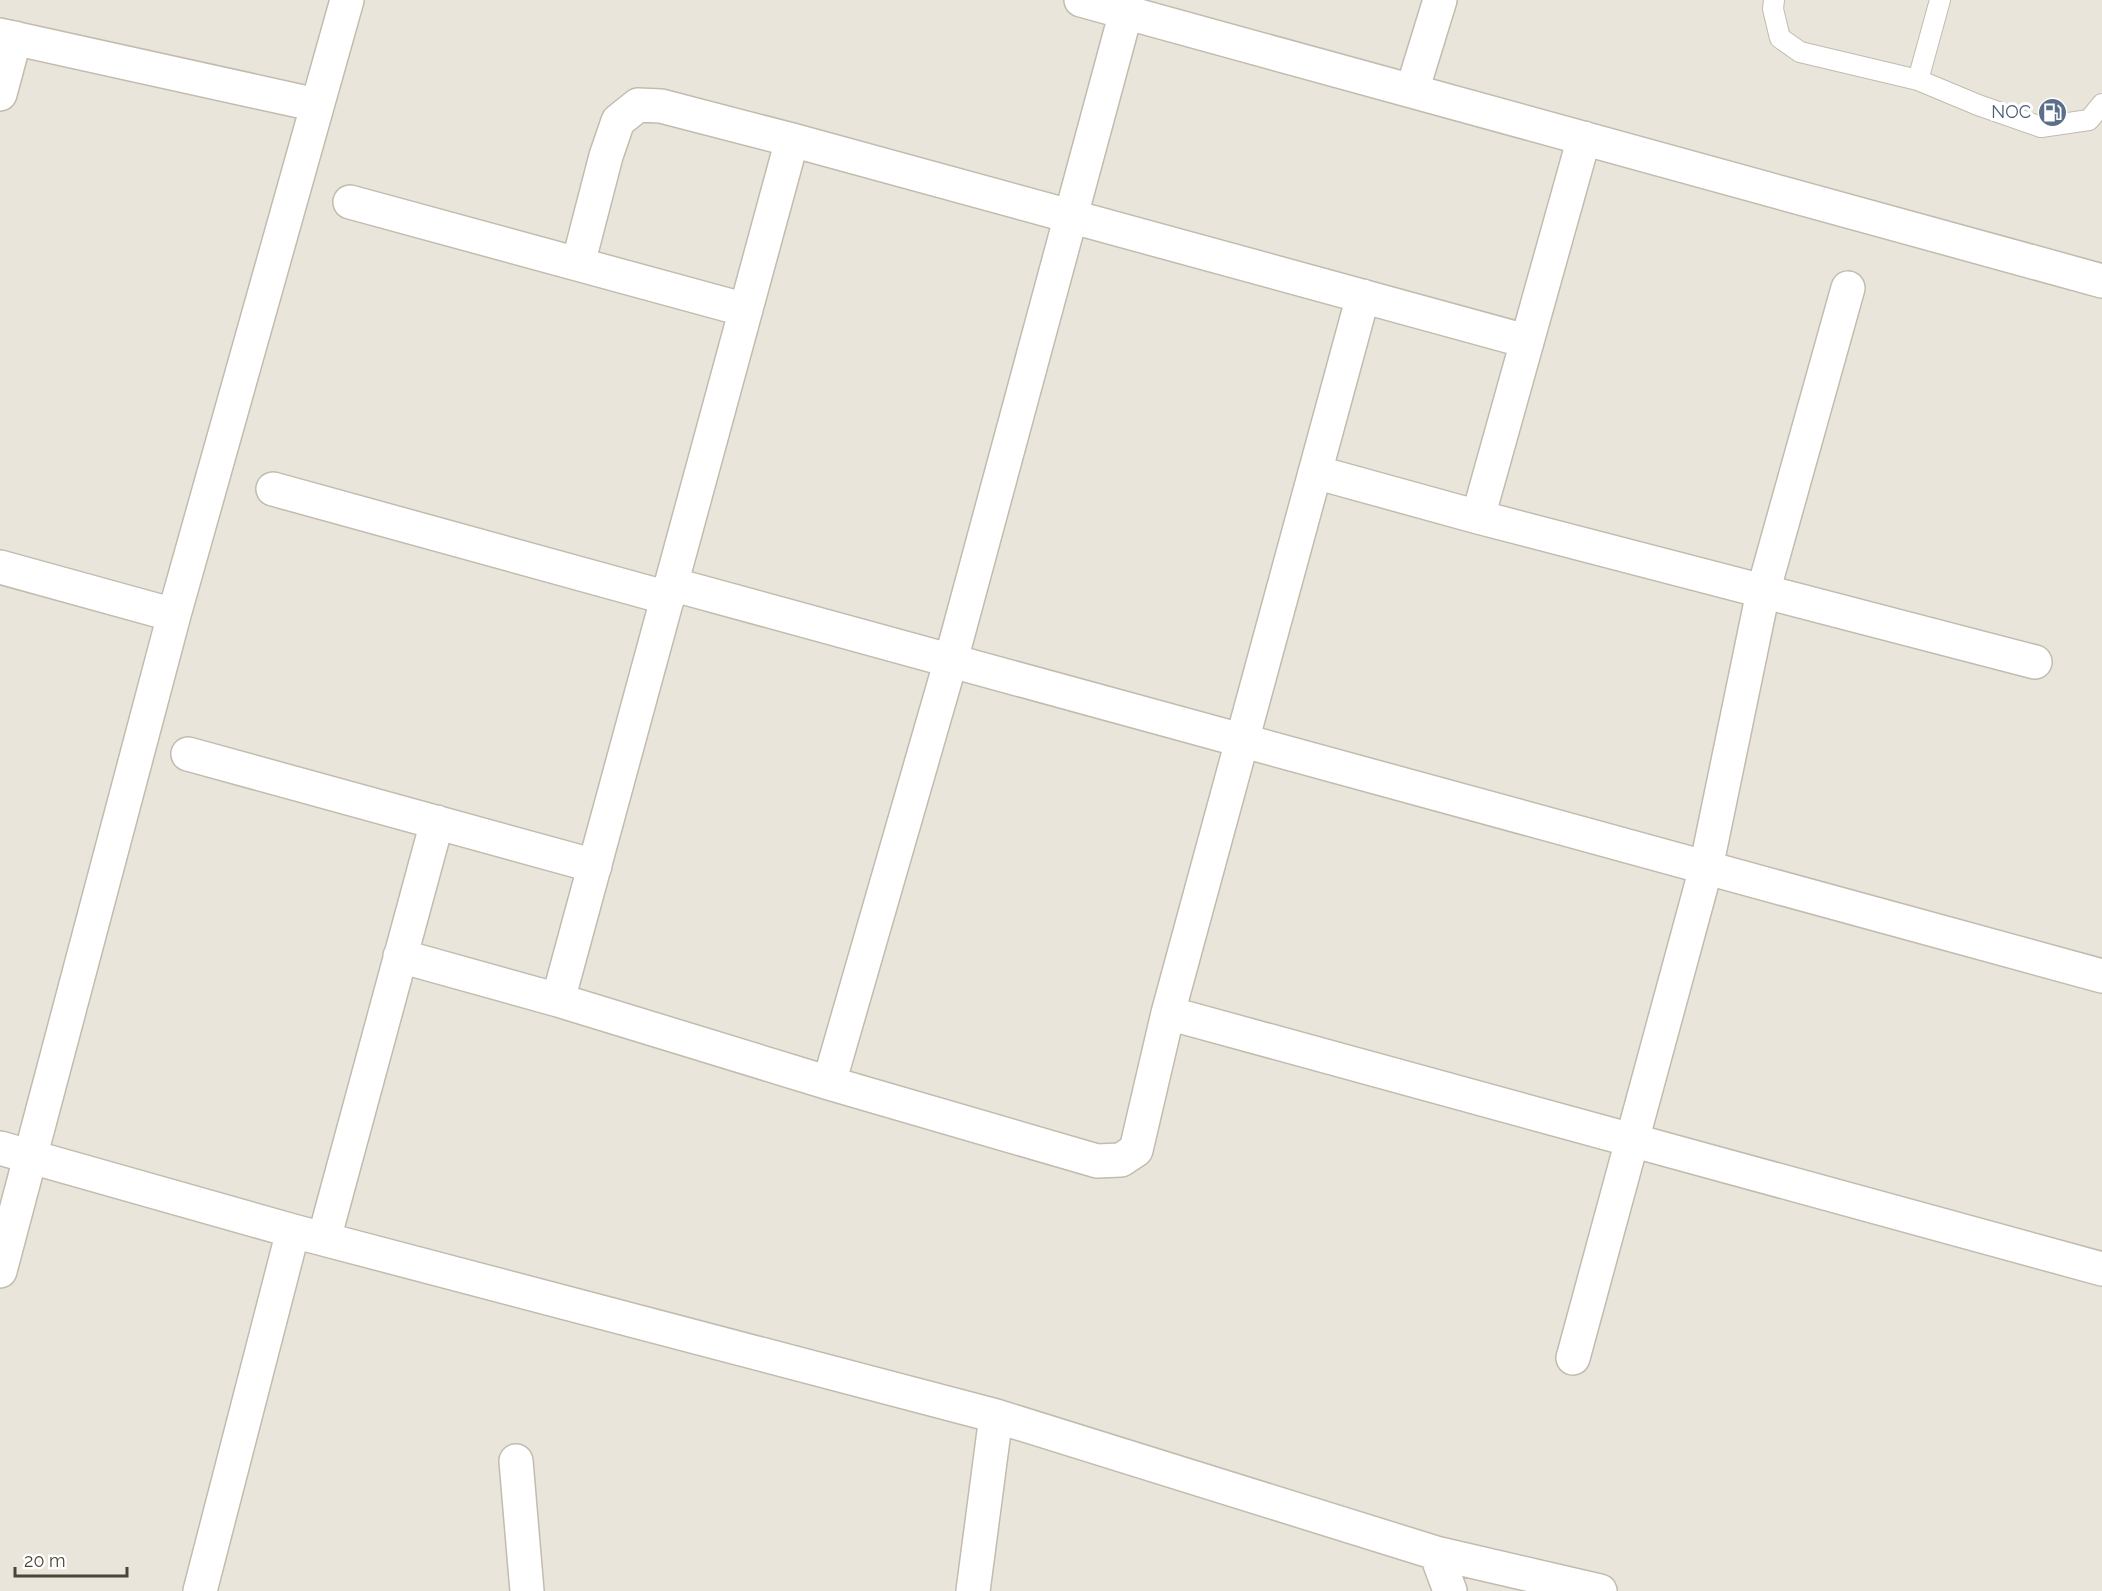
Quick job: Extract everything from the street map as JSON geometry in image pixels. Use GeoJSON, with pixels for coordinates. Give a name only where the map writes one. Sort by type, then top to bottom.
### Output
{"type":"FeatureCollection","features":[{"type":"Feature","properties":{"kind":"street"},"geometry":{"type":"LineString","coordinates":[[0,1271],[15,1152],[174,615],[347,0]]}},
{"type":"Feature","properties":{"kind":"street"},"geometry":{"type":"LineString","coordinates":[[1081,0],[2102,281]]}},
{"type":"Feature","properties":{"kind":"street"},"geometry":{"type":"LineString","coordinates":[[1412,91],[1440,0]]}},
{"type":"Feature","properties":{"kind":"street"},"geometry":{"type":"LineString","coordinates":[[829,1083],[951,660],[1126,12]]}},
{"type":"Feature","properties":{"kind":"street"},"geometry":{"type":"LineString","coordinates":[[0,94],[8,37],[316,105]]}},
{"type":"Feature","properties":{"kind":"street"},"geometry":{"type":"LineString","coordinates":[[578,264],[606,156],[618,122],[638,105],[661,106],[1526,341]]}},
{"type":"Feature","properties":{"kind":"street"},"geometry":{"type":"LineString","coordinates":[[1478,517],[1584,138]]}},
{"type":"Feature","properties":{"kind":"street"},"geometry":{"type":"LineString","coordinates":[[558,1000],[792,140]]}},
{"type":"Feature","properties":{"kind":"street"},"geometry":{"type":"LineString","coordinates":[[350,202],[746,310]]}},
{"type":"Feature","properties":{"kind":"street"},"geometry":{"type":"LineString","coordinates":[[1573,1358],[1706,868],[1763,592],[1848,288]]}},
{"type":"Feature","properties":{"kind":"street"},"geometry":{"type":"LineString","coordinates":[[400,956],[558,1000],[829,1083],[1097,1161],[1121,1160],[1136,1150],[1168,1013],[1363,296]]}},
{"type":"Feature","properties":{"kind":"street"},"geometry":{"type":"LineString","coordinates":[[1315,472],[1478,517],[2035,662]]}},
{"type":"Feature","properties":{"kind":"street"},"geometry":{"type":"LineString","coordinates":[[273,489],[669,591],[951,660],[2102,976]]}},
{"type":"Feature","properties":{"kind":"street"},"geometry":{"type":"LineString","coordinates":[[0,567],[174,615]]}},
{"type":"Feature","properties":{"kind":"street"},"geometry":{"type":"LineString","coordinates":[[188,754],[595,866]]}},
{"type":"Feature","properties":{"kind":"street"},"geometry":{"type":"LineString","coordinates":[[324,1239],[437,822]]}},
{"type":"Feature","properties":{"kind":"street"},"geometry":{"type":"LineString","coordinates":[[1168,1013],[2102,1269]]}},
{"type":"Feature","properties":{"kind":"street"},"geometry":{"type":"LineString","coordinates":[[15,1152],[292,1231],[996,1416],[1436,1553],[1600,1591]]}},
{"type":"Feature","properties":{"kind":"street"},"geometry":{"type":"LineString","coordinates":[[200,1591],[292,1231]]}},
{"type":"Feature","properties":{"kind":"street"},"geometry":{"type":"LineString","coordinates":[[973,1591],[996,1416]]}},
{"type":"Feature","properties":{"kind":"street"},"geometry":{"type":"LineString","coordinates":[[516,1461],[527,1591]]}},
{"type":"Feature","properties":{"kind":"street"},"geometry":{"type":"LineString","coordinates":[[1436,1553],[1450,1591]]}},
{"type":"Feature","properties":{"kind":"lane"},"geometry":{"type":"LineString","coordinates":[[1774,0],[1773,9],[1780,38],[1800,52],[1918,80],[1978,105],[2041,127],[2089,120],[2102,104]]}},
{"type":"Feature","properties":{"kind":"lane"},"geometry":{"type":"LineString","coordinates":[[1918,80],[1940,0]]}},
{"type":"Feature","properties":{"kind":"shaded area"},"geometry":{"type":"Polygon","coordinates":[[[0,0],[2102,0],[2102,1591],[0,1591],[0,0]]]}},
{"type":"Feature","properties":{"kind":"place","name":"NOC"},"geometry":{"type":"Point","coordinates":[2052,112]}}]}
